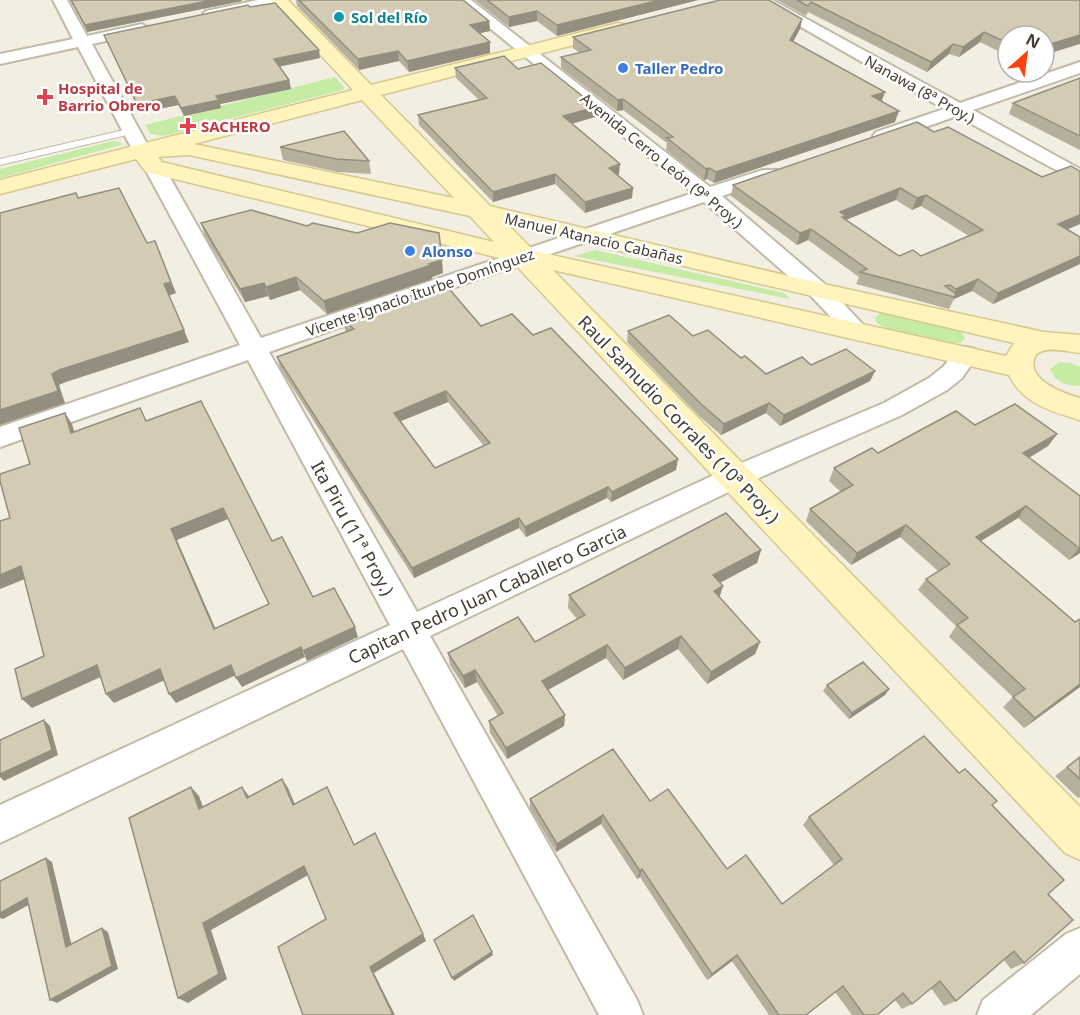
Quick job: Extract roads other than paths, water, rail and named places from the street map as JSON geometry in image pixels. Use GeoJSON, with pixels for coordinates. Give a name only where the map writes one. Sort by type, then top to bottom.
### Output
{"type":"FeatureCollection","features":[{"type":"Feature","properties":{"kind":"street","name":"Ita Piru (11ª Proy.)"},"geometry":{"type":"LineString","coordinates":[[60,0],[622,1015]]}},
{"type":"Feature","properties":{"kind":"street"},"geometry":{"type":"LineString","coordinates":[[198,17],[278,0]]}},
{"type":"Feature","properties":{"kind":"street","name":"Raul Samudio Corrales (10ª Proy.)"},"geometry":{"type":"LineString","coordinates":[[278,0],[1080,838]]}},
{"type":"Feature","properties":{"kind":"street","name":"Avenida Cerro León (9ª Proy.)"},"geometry":{"type":"LineString","coordinates":[[462,0],[708,195],[819,291],[855,329]]}},
{"type":"Feature","properties":{"kind":"street","name":"Nanawa (8ª Proy.)"},"geometry":{"type":"LineString","coordinates":[[761,0],[1080,177]]}},
{"type":"Feature","properties":{"kind":"street"},"geometry":{"type":"LineString","coordinates":[[0,187],[148,159],[366,93],[638,23]]}},
{"type":"Feature","properties":{"kind":"street"},"geometry":{"type":"LineString","coordinates":[[0,58],[152,27]]}},
{"type":"Feature","properties":{"kind":"street"},"geometry":{"type":"LineString","coordinates":[[860,143],[1080,68]]}},
{"type":"Feature","properties":{"kind":"street","name":"Manuel Atanacio Cabañas"},"geometry":{"type":"LineString","coordinates":[[148,159],[189,148],[480,211],[819,291],[1065,338]]}},
{"type":"Feature","properties":{"kind":"street","name":"Manuel Atanacio Cabañas"},"geometry":{"type":"LineString","coordinates":[[148,159],[523,256],[855,329],[1018,368]]}},
{"type":"Feature","properties":{"kind":"street","name":"Vicente Ignacio Iturbe Domínguez"},"geometry":{"type":"LineString","coordinates":[[0,437],[584,235],[784,169]]}},
{"type":"Feature","properties":{"kind":"street"},"geometry":{"type":"LineString","coordinates":[[1065,338],[1031,344],[1022,350],[1018,358],[1018,368],[1027,382],[1039,393],[1056,402],[1080,409]]}},
{"type":"Feature","properties":{"kind":"street","name":"Capitan Pedro Juan Caballero Garcia"},"geometry":{"type":"LineString","coordinates":[[0,824],[735,477],[893,409],[938,384],[953,372],[966,355]]}},
{"type":"Feature","properties":{"kind":"street"},"geometry":{"type":"LineString","coordinates":[[998,1015],[1080,948]]}},
{"type":"Feature","properties":{"kind":"lane"},"geometry":{"type":"LineString","coordinates":[[0,162],[132,130]]}},
{"type":"Feature","properties":{"kind":"place","name":"Sol del Río"},"geometry":{"type":"Point","coordinates":[339,17]}},
{"type":"Feature","properties":{"kind":"place","name":"Taller Pedro"},"geometry":{"type":"Point","coordinates":[623,68]}},
{"type":"Feature","properties":{"kind":"place","name":"Hospital de Barrio Obrero"},"geometry":{"type":"Point","coordinates":[45,97]}},
{"type":"Feature","properties":{"kind":"place","name":"SACHERO"},"geometry":{"type":"Point","coordinates":[188,126]}},
{"type":"Feature","properties":{"kind":"place","name":"Alonso"},"geometry":{"type":"Point","coordinates":[410,251]}}]}
